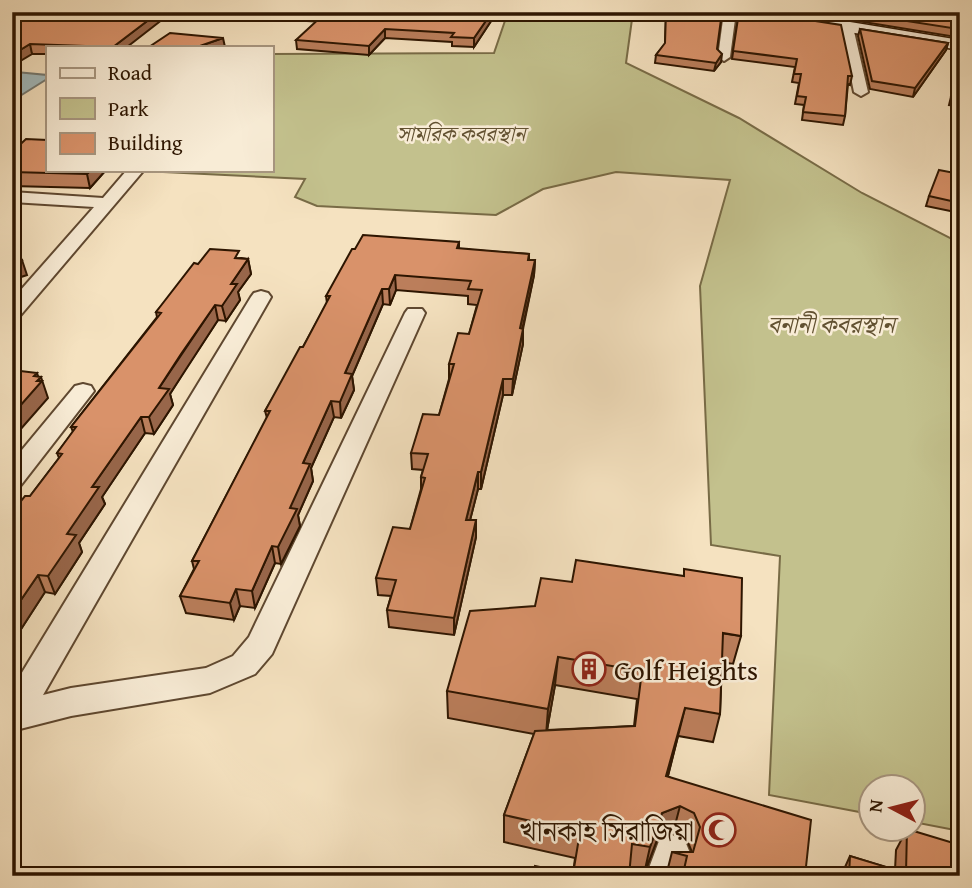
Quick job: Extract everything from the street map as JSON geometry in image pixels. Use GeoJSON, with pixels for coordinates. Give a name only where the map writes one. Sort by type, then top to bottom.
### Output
{"type":"FeatureCollection","features":[{"type":"Feature","properties":{"kind":"street"},"geometry":{"type":"LineString","coordinates":[[231,12],[382,21],[396,20],[405,12]]}},
{"type":"Feature","properties":{"kind":"street"},"geometry":{"type":"LineString","coordinates":[[724,57],[730,12]]}},
{"type":"Feature","properties":{"kind":"street"},"geometry":{"type":"LineString","coordinates":[[757,12],[812,16],[847,27],[958,47]]}},
{"type":"Feature","properties":{"kind":"street"},"geometry":{"type":"LineString","coordinates":[[847,27],[862,92]]}},
{"type":"Feature","properties":{"kind":"street"},"geometry":{"type":"LineString","coordinates":[[12,313],[134,172]]}},
{"type":"Feature","properties":{"kind":"street"},"geometry":{"type":"LineString","coordinates":[[12,197],[107,203]]}},
{"type":"Feature","properties":{"kind":"street"},"geometry":{"type":"LineString","coordinates":[[13,717],[261,296]]}},
{"type":"Feature","properties":{"kind":"street"},"geometry":{"type":"LineString","coordinates":[[13,717],[71,702],[210,680],[244,665],[261,645],[415,313]]}},
{"type":"Feature","properties":{"kind":"street"},"geometry":{"type":"LineString","coordinates":[[12,479],[83,391]]}},
{"type":"Feature","properties":{"kind":"green space","name":"বনানী কবরস্থান"},"geometry":{"type":"Polygon","coordinates":[[[508,12],[633,12],[626,63],[739,118],[862,193],[960,243],[960,831],[926,824],[926,772],[856,772],[856,811],[769,795],[780,556],[711,545],[700,286],[730,180],[616,172],[543,189],[496,215],[317,206],[295,197],[305,179],[163,172],[273,172],[273,54],[494,53],[508,12]]]}},
{"type":"Feature","properties":{"kind":"water"},"geometry":{"type":"Polygon","coordinates":[[[16,72],[46,75],[46,80],[12,101],[12,74],[16,72]]]}},
{"type":"Feature","properties":{"kind":"building"},"geometry":{"type":"Polygon","coordinates":[[[12,12],[159,12],[114,46],[30,44],[12,55],[12,12]]]}},
{"type":"Feature","properties":{"kind":"building"},"geometry":{"type":"Polygon","coordinates":[[[405,12],[492,12],[474,38],[451,37],[454,33],[385,29],[369,46],[296,40],[323,15],[381,19],[400,17],[405,12]]]}},
{"type":"Feature","properties":{"kind":"building"},"geometry":{"type":"Polygon","coordinates":[[[666,12],[722,12],[717,49],[722,54],[716,63],[656,55],[665,43],[666,12]]]}},
{"type":"Feature","properties":{"kind":"building"},"geometry":{"type":"Polygon","coordinates":[[[739,12],[758,12],[841,25],[852,76],[848,76],[845,116],[803,112],[806,97],[797,96],[801,74],[794,74],[797,59],[733,51],[739,12]]]}},
{"type":"Feature","properties":{"kind":"building"},"geometry":{"type":"Polygon","coordinates":[[[849,12],[960,12],[960,26],[958,29],[849,12]]]}},
{"type":"Feature","properties":{"kind":"building"},"geometry":{"type":"Polygon","coordinates":[[[860,29],[948,43],[915,88],[872,81],[860,29]]]}},
{"type":"Feature","properties":{"kind":"building"},"geometry":{"type":"Polygon","coordinates":[[[170,33],[223,38],[200,46],[150,46],[170,33]]]}},
{"type":"Feature","properties":{"kind":"building"},"geometry":{"type":"Polygon","coordinates":[[[960,61],[960,97],[951,96],[960,61]]]}},
{"type":"Feature","properties":{"kind":"building"},"geometry":{"type":"Polygon","coordinates":[[[26,139],[46,140],[46,172],[89,172],[87,174],[12,172],[12,152],[26,139]]]}},
{"type":"Feature","properties":{"kind":"building"},"geometry":{"type":"Polygon","coordinates":[[[939,170],[960,174],[960,203],[929,196],[939,170]]]}},
{"type":"Feature","properties":{"kind":"building"},"geometry":{"type":"Polygon","coordinates":[[[363,235],[459,242],[457,248],[529,254],[528,260],[535,260],[520,328],[523,329],[513,379],[503,379],[481,472],[478,472],[466,520],[476,520],[454,618],[387,610],[396,580],[376,578],[393,527],[410,529],[425,478],[421,477],[428,454],[411,453],[423,414],[439,415],[454,364],[449,364],[458,333],[469,334],[482,290],[468,289],[471,281],[395,275],[389,289],[382,289],[345,373],[352,374],[340,402],[331,401],[303,463],[310,464],[290,508],[297,509],[278,547],[272,546],[252,591],[236,589],[230,603],[180,596],[199,561],[192,561],[270,411],[265,411],[300,347],[303,347],[330,296],[326,296],[352,249],[355,249],[363,235]]]}},
{"type":"Feature","properties":{"kind":"building"},"geometry":{"type":"Polygon","coordinates":[[[12,247],[22,260],[12,263],[12,247]]]}},
{"type":"Feature","properties":{"kind":"building"},"geometry":{"type":"Polygon","coordinates":[[[210,249],[239,251],[235,258],[248,259],[231,284],[237,284],[222,306],[215,305],[181,354],[159,388],[169,389],[149,417],[141,417],[92,487],[99,487],[67,534],[76,535],[48,576],[38,575],[12,613],[12,512],[25,496],[30,496],[62,454],[57,453],[76,427],[71,427],[161,313],[156,312],[194,263],[198,264],[210,249]]]}},
{"type":"Feature","properties":{"kind":"building"},"geometry":{"type":"Polygon","coordinates":[[[12,370],[37,373],[34,376],[41,377],[37,381],[42,381],[12,415],[12,370]]]}},
{"type":"Feature","properties":{"kind":"building"},"geometry":{"type":"Polygon","coordinates":[[[576,560],[684,576],[684,569],[742,578],[741,636],[723,633],[720,714],[685,708],[666,776],[811,820],[805,876],[683,874],[687,856],[672,852],[693,852],[700,827],[694,813],[680,806],[662,813],[650,847],[632,844],[629,876],[533,876],[535,866],[573,874],[580,832],[504,815],[535,731],[635,726],[642,671],[558,657],[548,709],[447,691],[470,611],[535,606],[541,578],[572,582],[576,560]]]}},
{"type":"Feature","properties":{"kind":"building"},"geometry":{"type":"Polygon","coordinates":[[[926,835],[960,845],[960,876],[849,876],[850,856],[906,873],[907,842],[926,842],[926,835]]]}},
{"type":"Feature","properties":{"kind":"place","name":"Golf Heights"},"geometry":{"type":"Point","coordinates":[589,669]}},
{"type":"Feature","properties":{"kind":"place","name":"খানকাহ সিরাজিয়া"},"geometry":{"type":"Point","coordinates":[719,830]}},
{"type":"Feature","properties":{"kind":"park label","name":"সামরিক কবরস্থান"},"geometry":{"type":"Point","coordinates":[461,133]}}]}
